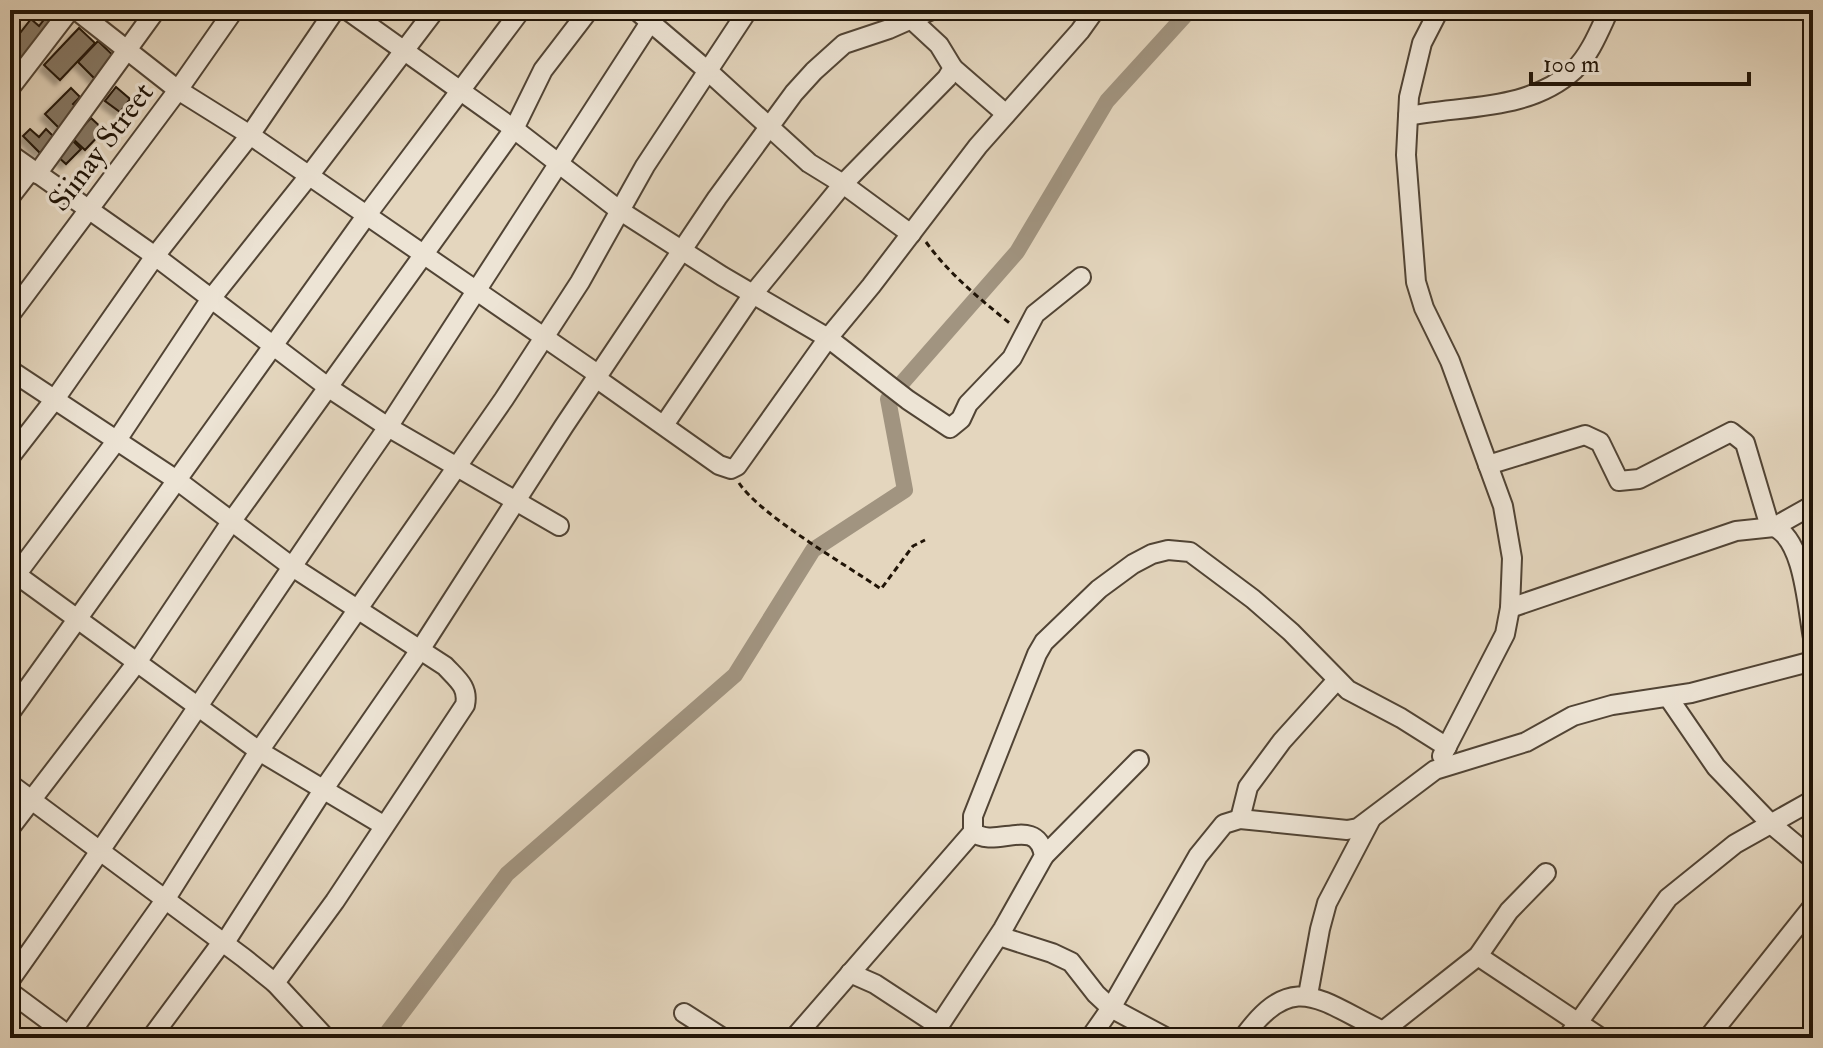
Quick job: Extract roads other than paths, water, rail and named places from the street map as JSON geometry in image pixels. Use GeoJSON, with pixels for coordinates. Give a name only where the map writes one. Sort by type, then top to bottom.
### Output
{"type":"FeatureCollection","features":[{"type":"Feature","properties":{"kind":"street"},"geometry":{"type":"LineString","coordinates":[[10,197],[34,172],[156,10]]}},
{"type":"Feature","properties":{"kind":"street","name":"Siinay Street"},"geometry":{"type":"LineString","coordinates":[[10,315],[234,10]]}},
{"type":"Feature","properties":{"kind":"street"},"geometry":{"type":"LineString","coordinates":[[10,457],[55,399],[155,256],[250,135],[335,10]]}},
{"type":"Feature","properties":{"kind":"street"},"geometry":{"type":"LineString","coordinates":[[347,10],[514,129],[619,210],[828,338],[908,400],[950,428],[961,419],[968,404],[1012,358],[1035,314],[1081,277]]}},
{"type":"Feature","properties":{"kind":"street"},"geometry":{"type":"LineString","coordinates":[[383,825],[259,751],[78,618],[12,575],[117,440],[210,300],[435,10]]}},
{"type":"Feature","properties":{"kind":"street"},"geometry":{"type":"LineString","coordinates":[[10,713],[366,216],[521,10]]}},
{"type":"Feature","properties":{"kind":"street"},"geometry":{"type":"LineString","coordinates":[[10,828],[138,661],[231,522],[514,129],[543,70],[589,10]]}},
{"type":"Feature","properties":{"kind":"street"},"geometry":{"type":"LineString","coordinates":[[10,992],[69,1037],[165,900],[259,751],[457,466],[580,282],[645,166],[748,10]]}},
{"type":"Feature","properties":{"kind":"street"},"geometry":{"type":"LineString","coordinates":[[151,1038],[223,943],[717,198],[804,82],[844,44],[932,10]]}},
{"type":"Feature","properties":{"kind":"street"},"geometry":{"type":"LineString","coordinates":[[10,88],[77,11],[178,90],[250,135],[424,254],[719,465],[731,469],[743,460],[828,338],[978,146],[1095,10]]}},
{"type":"Feature","properties":{"kind":"street"},"geometry":{"type":"LineString","coordinates":[[1435,770],[1505,634],[1510,608],[1512,558],[1503,506],[1450,361],[1424,308],[1416,282],[1406,155],[1409,97],[1422,43],[1439,10]]}},
{"type":"Feature","properties":{"kind":"street"},"geometry":{"type":"LineString","coordinates":[[1408,116],[1501,105],[1542,93],[1576,68],[1609,10]]}},
{"type":"Feature","properties":{"kind":"street"},"geometry":{"type":"LineString","coordinates":[[10,980],[102,851],[291,566],[388,427],[559,164],[648,14],[809,163],[913,230]]}},
{"type":"Feature","properties":{"kind":"street"},"geometry":{"type":"LineString","coordinates":[[912,20],[939,45],[953,68],[1006,114]]}},
{"type":"Feature","properties":{"kind":"street"},"geometry":{"type":"LineString","coordinates":[[664,425],[753,294],[843,184],[947,78],[953,68]]}},
{"type":"Feature","properties":{"kind":"street"},"geometry":{"type":"LineString","coordinates":[[10,154],[155,256],[329,388],[388,427],[559,526]]}},
{"type":"Feature","properties":{"kind":"street"},"geometry":{"type":"LineString","coordinates":[[10,370],[178,481],[291,566],[445,666],[462,683],[467,694],[465,705],[335,901],[275,983]]}},
{"type":"Feature","properties":{"kind":"street"},"geometry":{"type":"LineString","coordinates":[[1488,465],[1585,435],[1600,442],[1619,481],[1639,479],[1731,432],[1745,443],[1772,527]]}},
{"type":"Feature","properties":{"kind":"street"},"geometry":{"type":"LineString","coordinates":[[1510,608],[1736,531],[1772,527],[1813,505]]}},
{"type":"Feature","properties":{"kind":"street"},"geometry":{"type":"LineString","coordinates":[[1772,527],[1784,531],[1794,546],[1813,638]]}},
{"type":"Feature","properties":{"kind":"street"},"geometry":{"type":"LineString","coordinates":[[794,1038],[973,832],[973,816],[1014,708],[1044,642],[1099,589],[1152,554],[1168,550],[1190,552],[1272,616],[1348,690],[1447,747]]}},
{"type":"Feature","properties":{"kind":"street"},"geometry":{"type":"LineString","coordinates":[[1090,1038],[1111,1008],[1198,856],[1224,824],[1240,819],[1347,830],[1358,828],[1435,770],[1526,742],[1573,716],[1612,705],[1668,697],[1813,661]]}},
{"type":"Feature","properties":{"kind":"street"},"geometry":{"type":"LineString","coordinates":[[1240,819],[1248,787],[1282,741],[1337,680]]}},
{"type":"Feature","properties":{"kind":"street"},"geometry":{"type":"LineString","coordinates":[[1668,697],[1716,767],[1771,824],[1813,859]]}},
{"type":"Feature","properties":{"kind":"street"},"geometry":{"type":"LineString","coordinates":[[850,973],[875,984],[935,1032],[999,936],[1044,856],[1139,760]]}},
{"type":"Feature","properties":{"kind":"street"},"geometry":{"type":"LineString","coordinates":[[10,784],[275,983],[326,1038]]}},
{"type":"Feature","properties":{"kind":"street"},"geometry":{"type":"LineString","coordinates":[[1572,1030],[1668,898],[1735,844],[1813,800]]}},
{"type":"Feature","properties":{"kind":"street"},"geometry":{"type":"LineString","coordinates":[[1308,995],[1327,903],[1372,817]]}},
{"type":"Feature","properties":{"kind":"street"},"geometry":{"type":"LineString","coordinates":[[973,832],[980,838],[990,840],[1026,834],[1039,841],[1044,856]]}},
{"type":"Feature","properties":{"kind":"street"},"geometry":{"type":"LineString","coordinates":[[1243,1038],[1275,1002],[1292,995],[1308,995],[1387,1034],[1478,956],[1509,911],[1546,873]]}},
{"type":"Feature","properties":{"kind":"street"},"geometry":{"type":"LineString","coordinates":[[1708,1038],[1813,906]]}},
{"type":"Feature","properties":{"kind":"street"},"geometry":{"type":"LineString","coordinates":[[999,936],[1071,962],[1111,1008],[1167,1038]]}},
{"type":"Feature","properties":{"kind":"street"},"geometry":{"type":"LineString","coordinates":[[1478,956],[1572,1030],[1601,1038]]}},
{"type":"Feature","properties":{"kind":"street"},"geometry":{"type":"LineString","coordinates":[[684,1013],[723,1038]]}},
{"type":"Feature","properties":{"kind":"waterway"},"geometry":{"type":"LineString","coordinates":[[383,1038],[507,874],[735,675],[813,550],[905,490],[888,399],[1017,252],[1107,101],[1190,10]]}}]}
